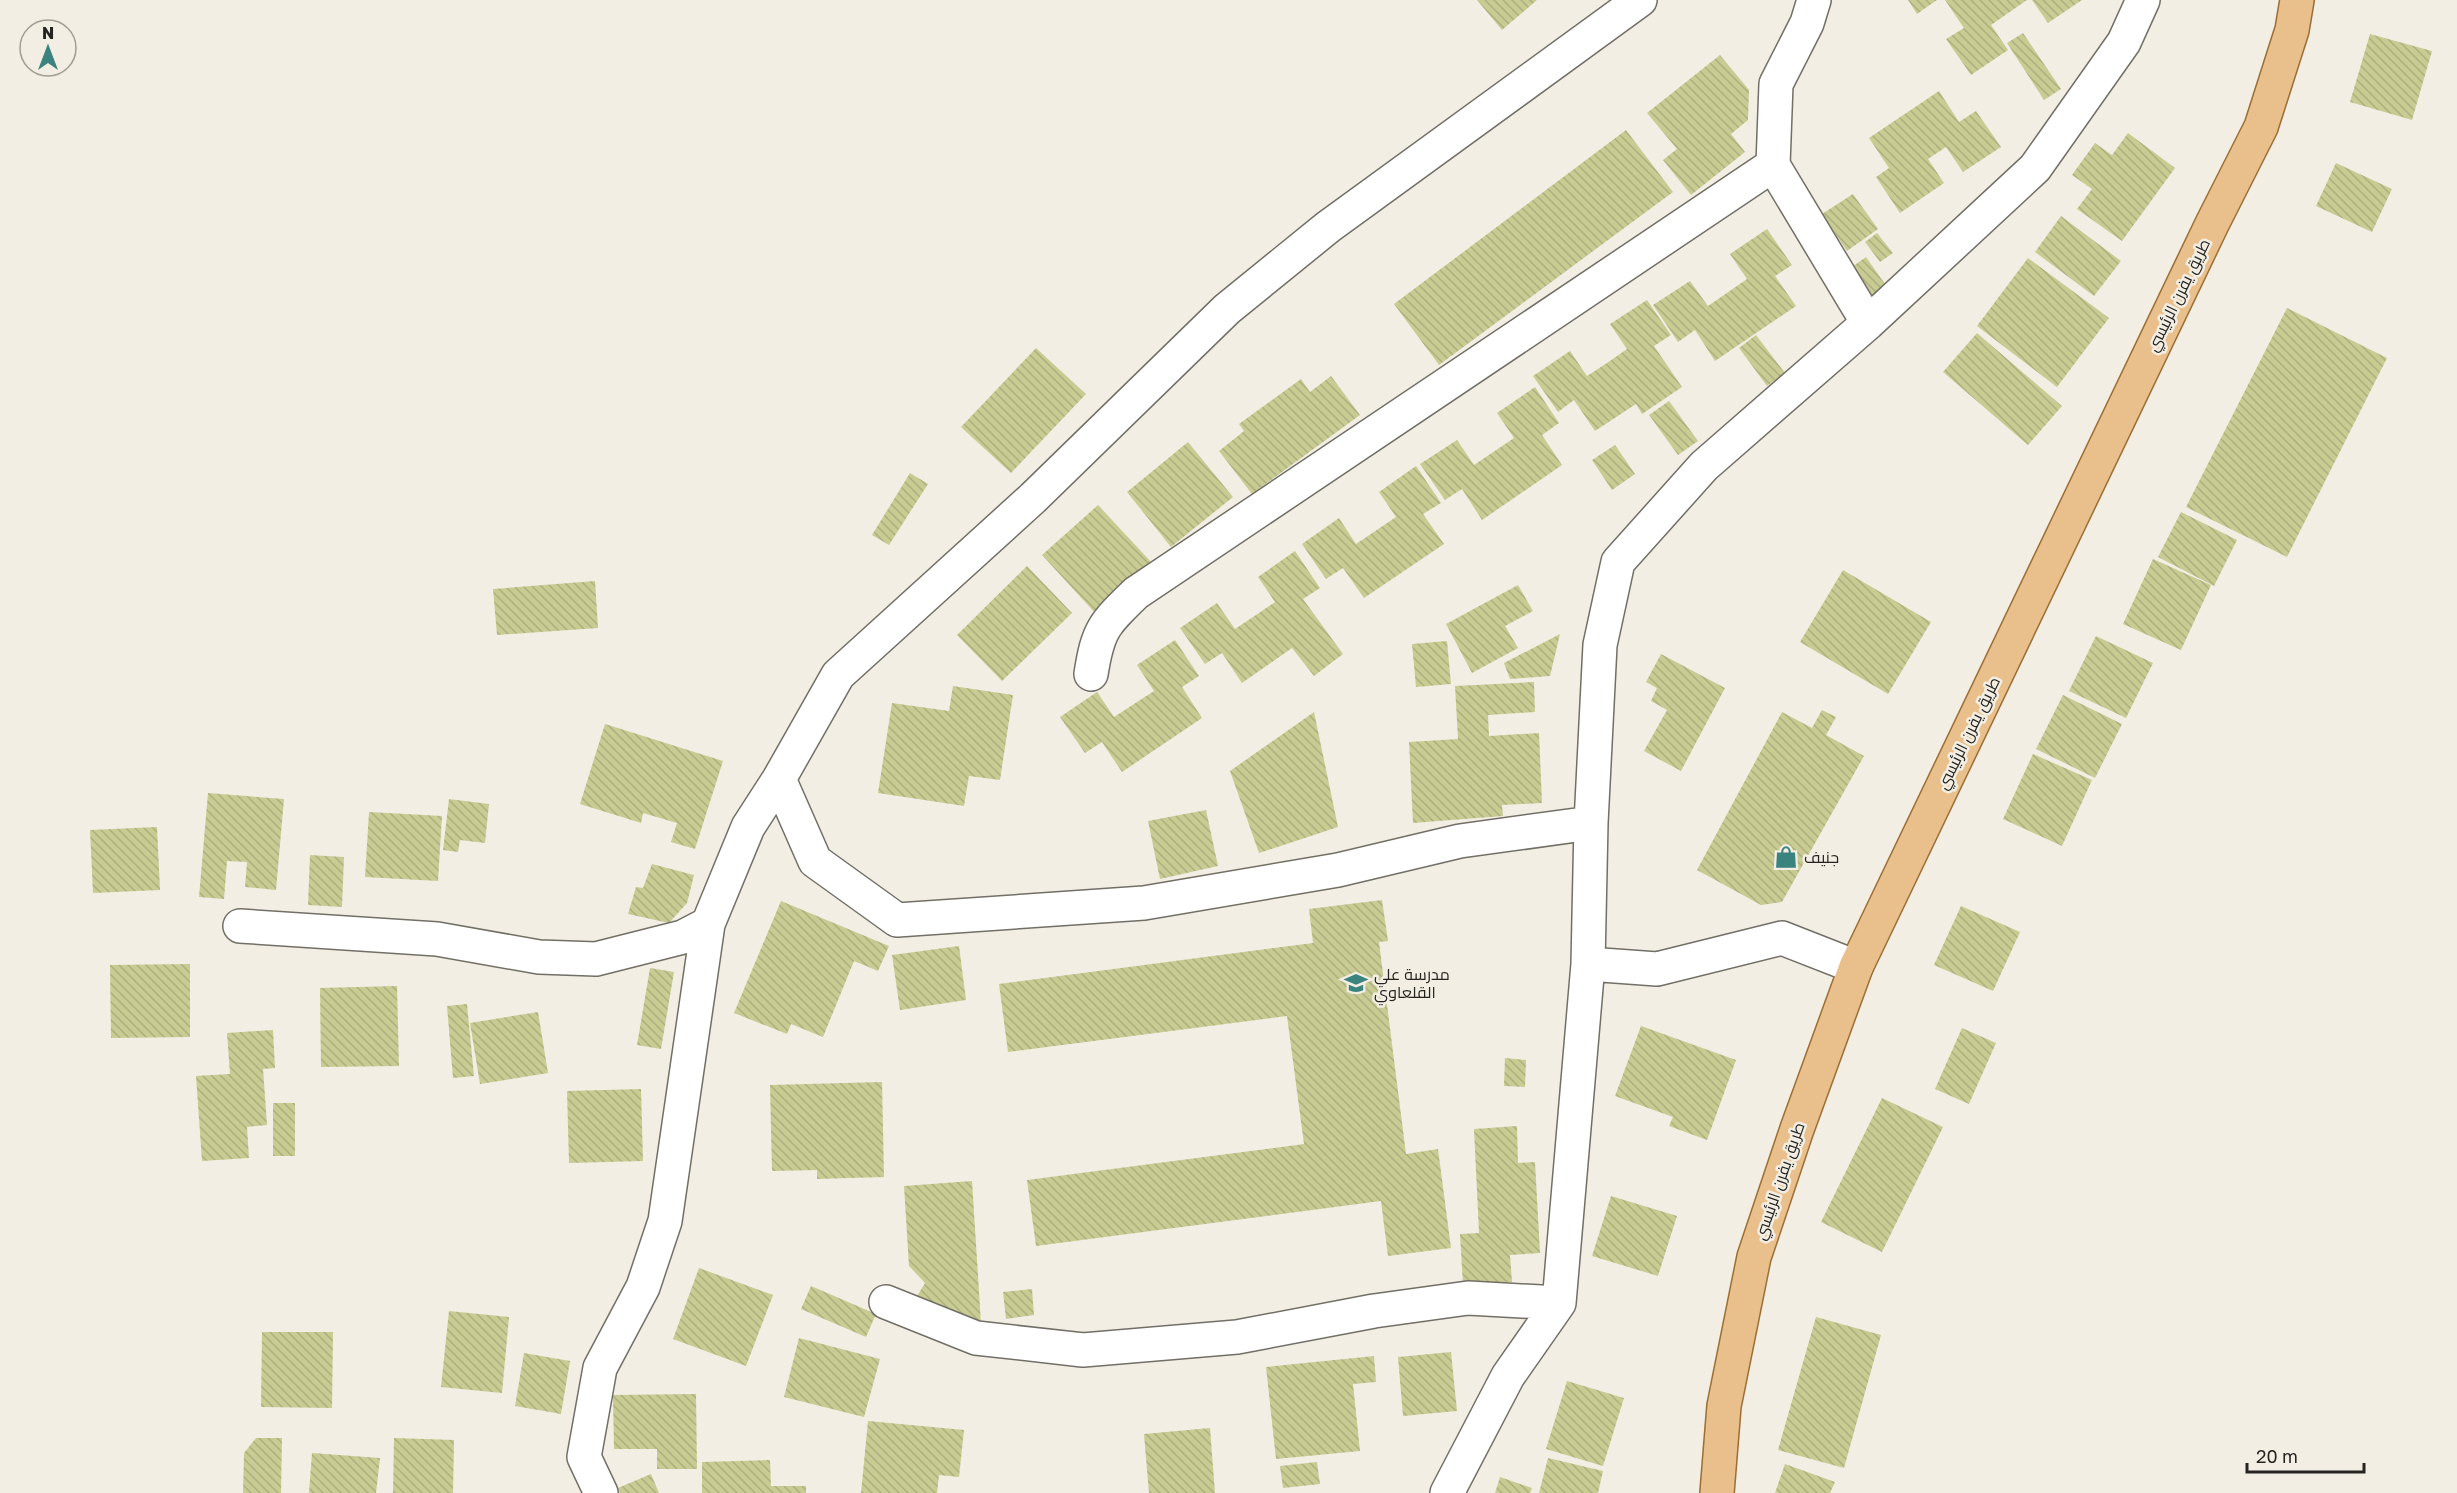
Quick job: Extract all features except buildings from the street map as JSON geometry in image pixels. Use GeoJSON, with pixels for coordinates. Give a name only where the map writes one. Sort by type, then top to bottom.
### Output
{"type":"FeatureCollection","features":[{"type":"Feature","properties":{"kind":"main road","name":"طريق يفرن الرئيسي"},"geometry":{"type":"LineString","coordinates":[[1716,1493],[1724,1406],[1754,1257],[1797,1129],[1856,967],[2212,224],[2261,127],[2292,30],[2297,0]]}},
{"type":"Feature","properties":{"kind":"street"},"geometry":{"type":"LineString","coordinates":[[602,1493],[584,1457],[600,1368],[643,1287],[665,1221],[708,924],[747,827],[779,779],[838,675],[1033,498],[1227,309],[1328,227],[1640,0]]}},
{"type":"Feature","properties":{"kind":"street"},"geometry":{"type":"LineString","coordinates":[[1814,0],[1807,23],[1776,84],[1773,165],[1868,323]]}},
{"type":"Feature","properties":{"kind":"street"},"geometry":{"type":"LineString","coordinates":[[1447,1493],[1508,1376],[1559,1303],[1588,964],[1591,823],[1600,645],[1618,562],[1704,466],[1868,323],[2034,168],[2124,42],[2143,0]]}},
{"type":"Feature","properties":{"kind":"street"},"geometry":{"type":"LineString","coordinates":[[1091,674],[1096,644],[1107,621],[1136,593],[1773,165]]}},
{"type":"Feature","properties":{"kind":"street"},"geometry":{"type":"LineString","coordinates":[[779,779],[814,861],[897,920],[1144,903],[1338,870],[1460,841],[1591,823]]}},
{"type":"Feature","properties":{"kind":"street"},"geometry":{"type":"LineString","coordinates":[[240,926],[437,939],[539,957],[596,959],[683,937],[708,924]]}},
{"type":"Feature","properties":{"kind":"street"},"geometry":{"type":"LineString","coordinates":[[1588,964],[1657,969],[1782,938],[1856,967]]}},
{"type":"Feature","properties":{"kind":"street"},"geometry":{"type":"LineString","coordinates":[[886,1302],[976,1338],[1083,1350],[1237,1337],[1374,1311],[1468,1298],[1559,1303]]}},
{"type":"Feature","properties":{"kind":"place","name":"جنيف"},"geometry":{"type":"Point","coordinates":[1786,857]}},
{"type":"Feature","properties":{"kind":"place","name":"مدرسة علي القلعاوي"},"geometry":{"type":"Point","coordinates":[1356,983]}}]}
